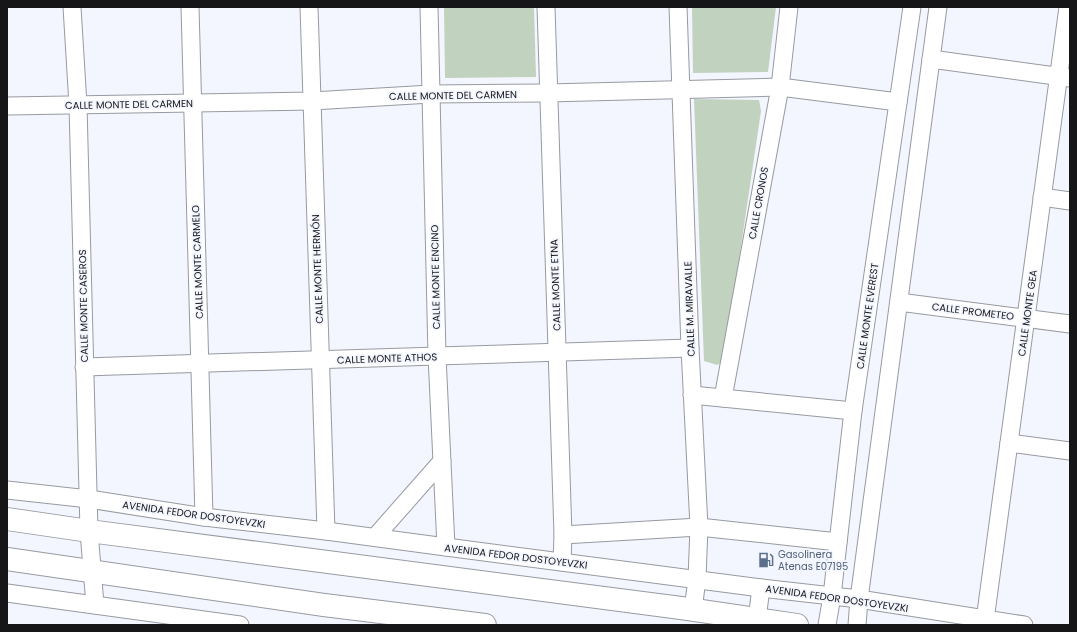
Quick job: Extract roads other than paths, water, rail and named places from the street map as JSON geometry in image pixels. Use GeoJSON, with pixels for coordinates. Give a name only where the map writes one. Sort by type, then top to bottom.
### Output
{"type":"FeatureCollection","features":[{"type":"Feature","properties":{"kind":"main road"},"geometry":{"type":"LineString","coordinates":[[7,519],[692,618],[757,619],[798,625]]}},
{"type":"Feature","properties":{"kind":"main road"},"geometry":{"type":"LineString","coordinates":[[7,560],[324,605],[484,625]]}},
{"type":"Feature","properties":{"kind":"street","name":"CALLE MONTE CASEROS"},"geometry":{"type":"LineString","coordinates":[[72,7],[78,105],[89,531],[95,605]]}},
{"type":"Feature","properties":{"kind":"street","name":"CALLE MONTE CARMELO"},"geometry":{"type":"LineString","coordinates":[[190,7],[204,517]]}},
{"type":"Feature","properties":{"kind":"street","name":"CALLE MONTE HERMÓN"},"geometry":{"type":"LineString","coordinates":[[309,7],[326,531]]}},
{"type":"Feature","properties":{"kind":"street","name":"CALLE MONTE ENCINO"},"geometry":{"type":"LineString","coordinates":[[429,7],[432,94],[436,356],[446,548]]}},
{"type":"Feature","properties":{"kind":"street","name":"CALLE MONTE ETNA"},"geometry":{"type":"LineString","coordinates":[[546,7],[563,535],[562,562]]}},
{"type":"Feature","properties":{"kind":"street","name":"CALLE M. MIRAVALLE"},"geometry":{"type":"LineString","coordinates":[[678,7],[690,348],[699,527],[697,579],[692,618]]}},
{"type":"Feature","properties":{"kind":"street","name":"CALLE CRONOS"},"geometry":{"type":"LineString","coordinates":[[723,398],[780,87],[789,7]]}},
{"type":"Feature","properties":{"kind":"street","name":"CALLE MONTE EVEREST"},"geometry":{"type":"LineString","coordinates":[[827,625],[832,596],[853,411],[912,7]]}},
{"type":"Feature","properties":{"kind":"street"},"geometry":{"type":"LineString","coordinates":[[857,625],[859,599],[938,7]]}},
{"type":"Feature","properties":{"kind":"street","name":"CALLE MONTE GEA"},"geometry":{"type":"LineString","coordinates":[[985,620],[1042,197],[1064,78],[1068,7]]}},
{"type":"Feature","properties":{"kind":"street"},"geometry":{"type":"LineString","coordinates":[[931,59],[1064,78]]}},
{"type":"Feature","properties":{"kind":"street","name":"CALLE MONTE DEL CARMEN"},"geometry":{"type":"LineString","coordinates":[[7,106],[312,101],[432,94],[548,93],[780,87],[898,102]]}},
{"type":"Feature","properties":{"kind":"street"},"geometry":{"type":"LineString","coordinates":[[1042,197],[1070,201]]}},
{"type":"Feature","properties":{"kind":"street","name":"CALLE PROMETEO"},"geometry":{"type":"LineString","coordinates":[[899,302],[1070,324]]}},
{"type":"Feature","properties":{"kind":"street","name":"CALLE MONTE ATHOS"},"geometry":{"type":"LineString","coordinates":[[84,367],[690,348]]}},
{"type":"Feature","properties":{"kind":"street"},"geometry":{"type":"LineString","coordinates":[[692,395],[853,411]]}},
{"type":"Feature","properties":{"kind":"street"},"geometry":{"type":"LineString","coordinates":[[1009,443],[1070,451]]}},
{"type":"Feature","properties":{"kind":"street"},"geometry":{"type":"LineString","coordinates":[[375,537],[442,461]]}},
{"type":"Feature","properties":{"kind":"street","name":"AVENIDA FEDOR DOSTOYEVZKI"},"geometry":{"type":"LineString","coordinates":[[7,490],[88,499],[204,517],[375,537],[446,548],[859,599],[1024,625]]}},
{"type":"Feature","properties":{"kind":"street"},"geometry":{"type":"LineString","coordinates":[[563,535],[699,527],[838,542]]}},
{"type":"Feature","properties":{"kind":"street"},"geometry":{"type":"LineString","coordinates":[[757,619],[761,588]]}},
{"type":"Feature","properties":{"kind":"street"},"geometry":{"type":"LineString","coordinates":[[7,593],[240,625]]}},
{"type":"Feature","properties":{"kind":"place","name":"Gasolinera Atenas E07195"},"geometry":{"type":"Point","coordinates":[766,560]}}]}
